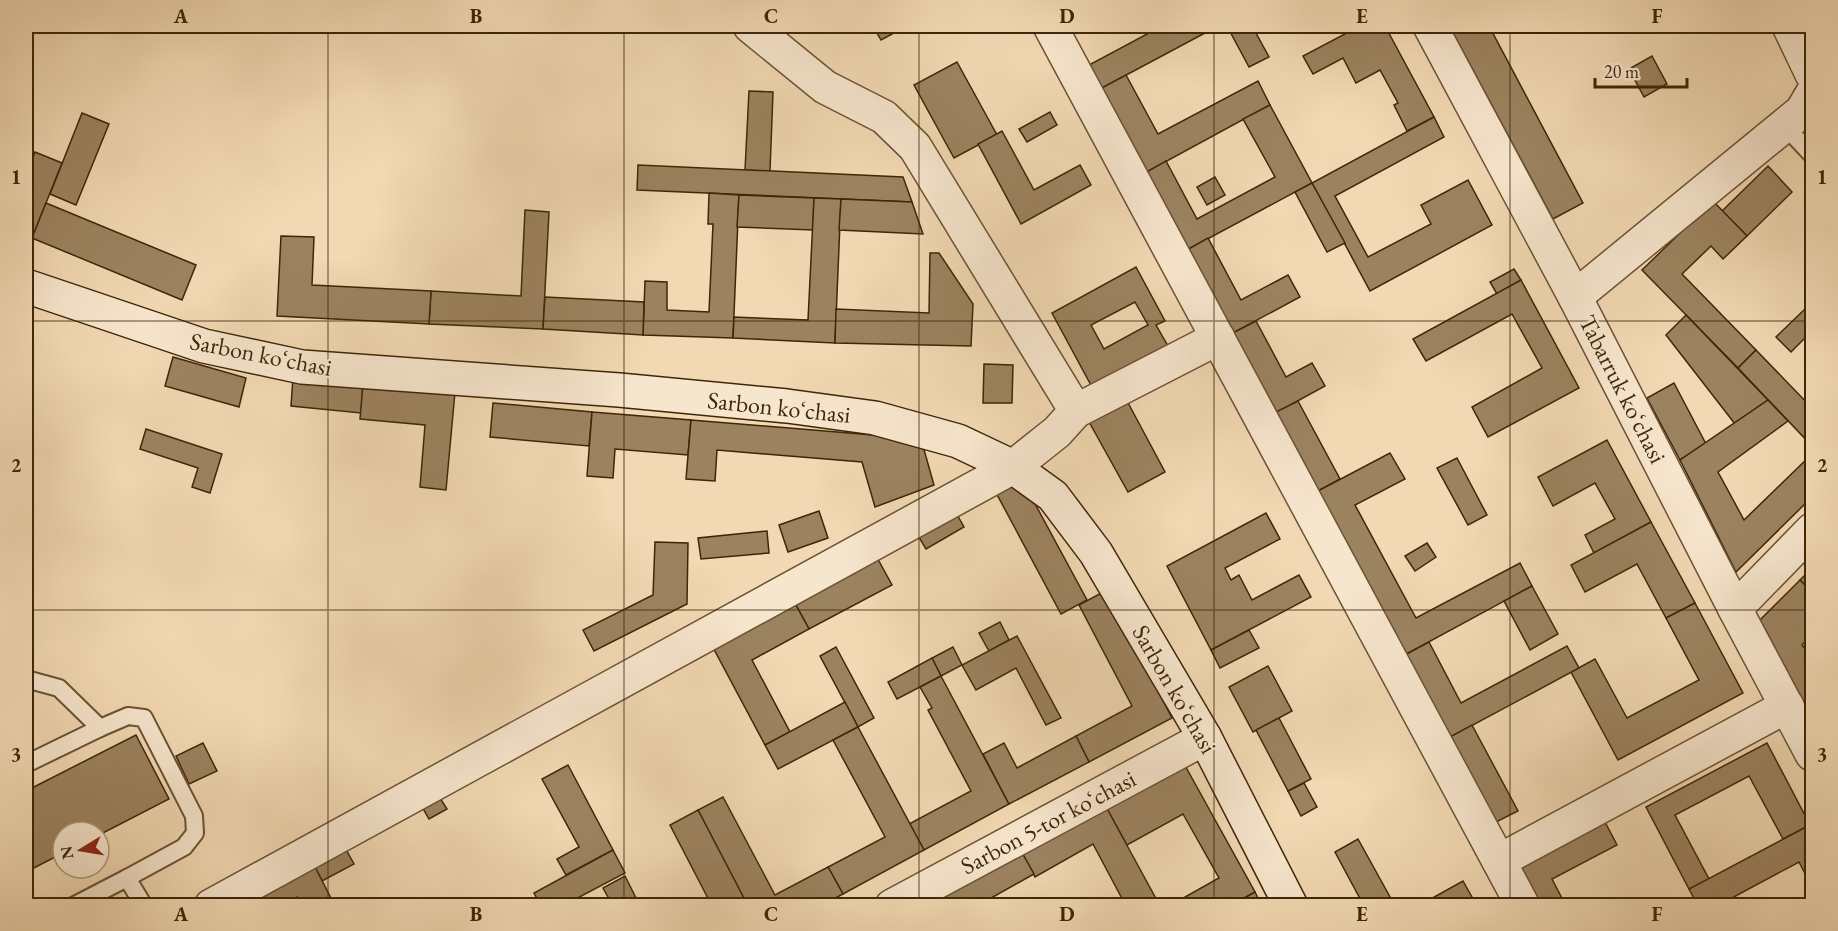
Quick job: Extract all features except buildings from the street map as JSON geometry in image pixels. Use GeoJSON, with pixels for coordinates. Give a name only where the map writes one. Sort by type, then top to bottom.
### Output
{"type":"FeatureCollection","features":[{"type":"Feature","properties":{"kind":"street"},"geometry":{"type":"LineString","coordinates":[[750,26],[825,87],[884,117],[915,147],[1076,411]]}},
{"type":"Feature","properties":{"kind":"street"},"geometry":{"type":"LineString","coordinates":[[1050,26],[1523,906]]}},
{"type":"Feature","properties":{"kind":"street","name":"Tabarruk koʻchasi"},"geometry":{"type":"LineString","coordinates":[[1431,26],[1575,297],[1812,754]]}},
{"type":"Feature","properties":{"kind":"street"},"geometry":{"type":"LineString","coordinates":[[1790,26],[1812,74]]}},
{"type":"Feature","properties":{"kind":"street"},"geometry":{"type":"LineString","coordinates":[[1575,297],[1802,111],[1812,94]]}},
{"type":"Feature","properties":{"kind":"street","name":"Sarbon koʻchasi"},"geometry":{"type":"LineString","coordinates":[[26,286],[204,346],[302,367],[619,390],[786,406],[875,418],[957,441],[1013,467],[1053,496],[1096,553],[1205,738],[1291,906]]}},
{"type":"Feature","properties":{"kind":"street"},"geometry":{"type":"LineString","coordinates":[[211,906],[1013,467],[1057,432],[1076,411],[1218,338]]}},
{"type":"Feature","properties":{"kind":"street"},"geometry":{"type":"LineString","coordinates":[[1736,609],[1812,530]]}},
{"type":"Feature","properties":{"kind":"street"},"geometry":{"type":"LineString","coordinates":[[1499,861],[1787,706]]}},
{"type":"Feature","properties":{"kind":"street","name":"Sarbon 5-tor koʻchasi"},"geometry":{"type":"LineString","coordinates":[[892,906],[1205,738]]}},
{"type":"Feature","properties":{"kind":"lane"},"geometry":{"type":"LineString","coordinates":[[1784,125],[1812,155]]}},
{"type":"Feature","properties":{"kind":"lane"},"geometry":{"type":"LineString","coordinates":[[26,679],[58,688],[100,728]]}},
{"type":"Feature","properties":{"kind":"lane"},"geometry":{"type":"LineString","coordinates":[[26,764],[128,716],[144,718],[194,816],[195,833],[184,847],[73,906]]}},
{"type":"Feature","properties":{"kind":"lane"},"geometry":{"type":"LineString","coordinates":[[127,878],[144,906]]}}]}
